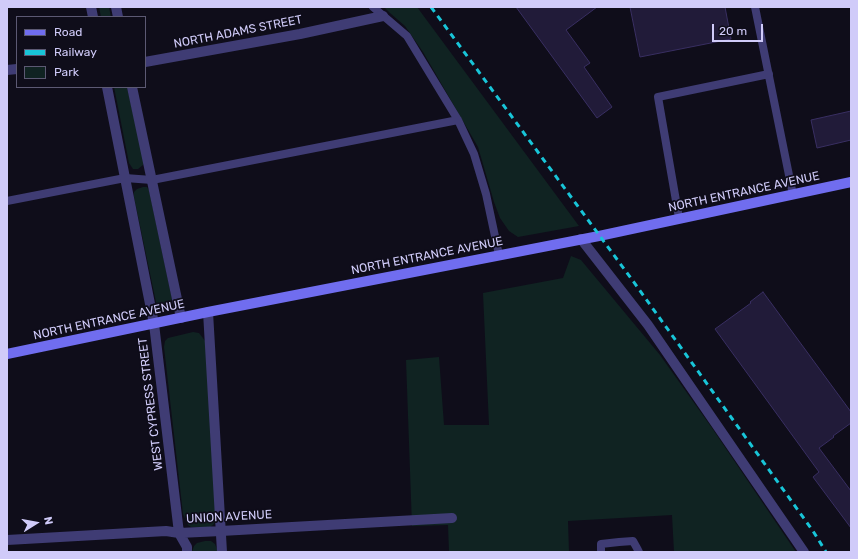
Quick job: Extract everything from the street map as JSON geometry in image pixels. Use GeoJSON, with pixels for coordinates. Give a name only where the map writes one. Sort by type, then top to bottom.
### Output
{"type":"FeatureCollection","features":[{"type":"Feature","properties":{"kind":"main road","name":"NORTH ENTRANCE AVENUE"},"geometry":{"type":"LineString","coordinates":[[7,354],[208,312],[599,236],[851,182]]}},
{"type":"Feature","properties":{"kind":"street","name":"NORTH ADAMS STREET"},"geometry":{"type":"LineString","coordinates":[[146,62],[300,34],[383,16]]}},
{"type":"Feature","properties":{"kind":"street","name":"WEST CYPRESS STREET"},"geometry":{"type":"LineString","coordinates":[[107,88],[154,324],[179,533],[187,552]]}},
{"type":"Feature","properties":{"kind":"street"},"geometry":{"type":"LineString","coordinates":[[132,88],[180,318]]}},
{"type":"Feature","properties":{"kind":"street"},"geometry":{"type":"LineString","coordinates":[[581,239],[648,325],[804,552]]}},
{"type":"Feature","properties":{"kind":"street"},"geometry":{"type":"LineString","coordinates":[[208,312],[222,552]]}},
{"type":"Feature","properties":{"kind":"street","name":"UNION AVENUE"},"geometry":{"type":"LineString","coordinates":[[7,540],[166,531],[179,533],[221,531],[452,518]]}},
{"type":"Feature","properties":{"kind":"lane"},"geometry":{"type":"LineString","coordinates":[[373,7],[407,36],[458,120],[474,154],[486,194],[498,255]]}},
{"type":"Feature","properties":{"kind":"lane"},"geometry":{"type":"LineString","coordinates":[[755,7],[793,194]]}},
{"type":"Feature","properties":{"kind":"lane"},"geometry":{"type":"LineString","coordinates":[[680,218],[658,97],[769,74]]}},
{"type":"Feature","properties":{"kind":"lane"},"geometry":{"type":"LineString","coordinates":[[7,201],[125,178],[152,180],[458,120]]}},
{"type":"Feature","properties":{"kind":"lane"},"geometry":{"type":"LineString","coordinates":[[601,552],[602,544],[633,541],[639,552]]}},
{"type":"Feature","properties":{"kind":"green space"},"geometry":{"type":"Polygon","coordinates":[[[99,7],[109,7],[111,16],[101,16],[99,7]]]}},
{"type":"Feature","properties":{"kind":"green space"},"geometry":{"type":"Polygon","coordinates":[[[384,7],[417,7],[579,226],[518,237],[509,231],[500,218],[494,202],[478,147],[423,52],[405,26],[384,7]]]}},
{"type":"Feature","properties":{"kind":"green space"},"geometry":{"type":"Polygon","coordinates":[[[114,88],[127,88],[144,161],[143,165],[138,169],[133,169],[129,163],[114,88]]]}},
{"type":"Feature","properties":{"kind":"green space"},"geometry":{"type":"Polygon","coordinates":[[[143,187],[147,187],[149,190],[172,299],[166,306],[161,307],[156,302],[134,197],[134,192],[143,187]]]}},
{"type":"Feature","properties":{"kind":"green space"},"geometry":{"type":"Polygon","coordinates":[[[571,256],[581,260],[660,355],[712,428],[796,552],[674,552],[672,515],[568,521],[569,552],[449,552],[448,525],[412,526],[406,360],[439,357],[444,425],[489,425],[483,293],[563,278],[571,256]]]}},
{"type":"Feature","properties":{"kind":"green space"},"geometry":{"type":"Polygon","coordinates":[[[193,332],[199,333],[206,342],[216,520],[210,527],[191,527],[188,525],[183,514],[164,347],[165,341],[168,338],[193,332]]]}},
{"type":"Feature","properties":{"kind":"green space"},"geometry":{"type":"Polygon","coordinates":[[[211,541],[215,544],[218,552],[192,552],[197,543],[211,541]]]}},
{"type":"Feature","properties":{"kind":"building"},"geometry":{"type":"Polygon","coordinates":[[[516,7],[597,7],[566,30],[590,63],[584,67],[612,107],[597,118],[516,7]]]}},
{"type":"Feature","properties":{"kind":"building"},"geometry":{"type":"Polygon","coordinates":[[[630,7],[725,7],[731,39],[640,57],[630,7]]]}},
{"type":"Feature","properties":{"kind":"building"},"geometry":{"type":"Polygon","coordinates":[[[851,111],[851,140],[817,148],[811,120],[851,111]]]}},
{"type":"Feature","properties":{"kind":"building"},"geometry":{"type":"Polygon","coordinates":[[[763,292],[851,412],[851,423],[819,448],[851,491],[851,528],[813,477],[819,472],[715,329],[751,303],[750,302],[763,292]]]}},
{"type":"Feature","properties":{"kind":"railway"},"geometry":{"type":"LineString","coordinates":[[431,7],[633,281],[813,531],[826,552]]}}]}
